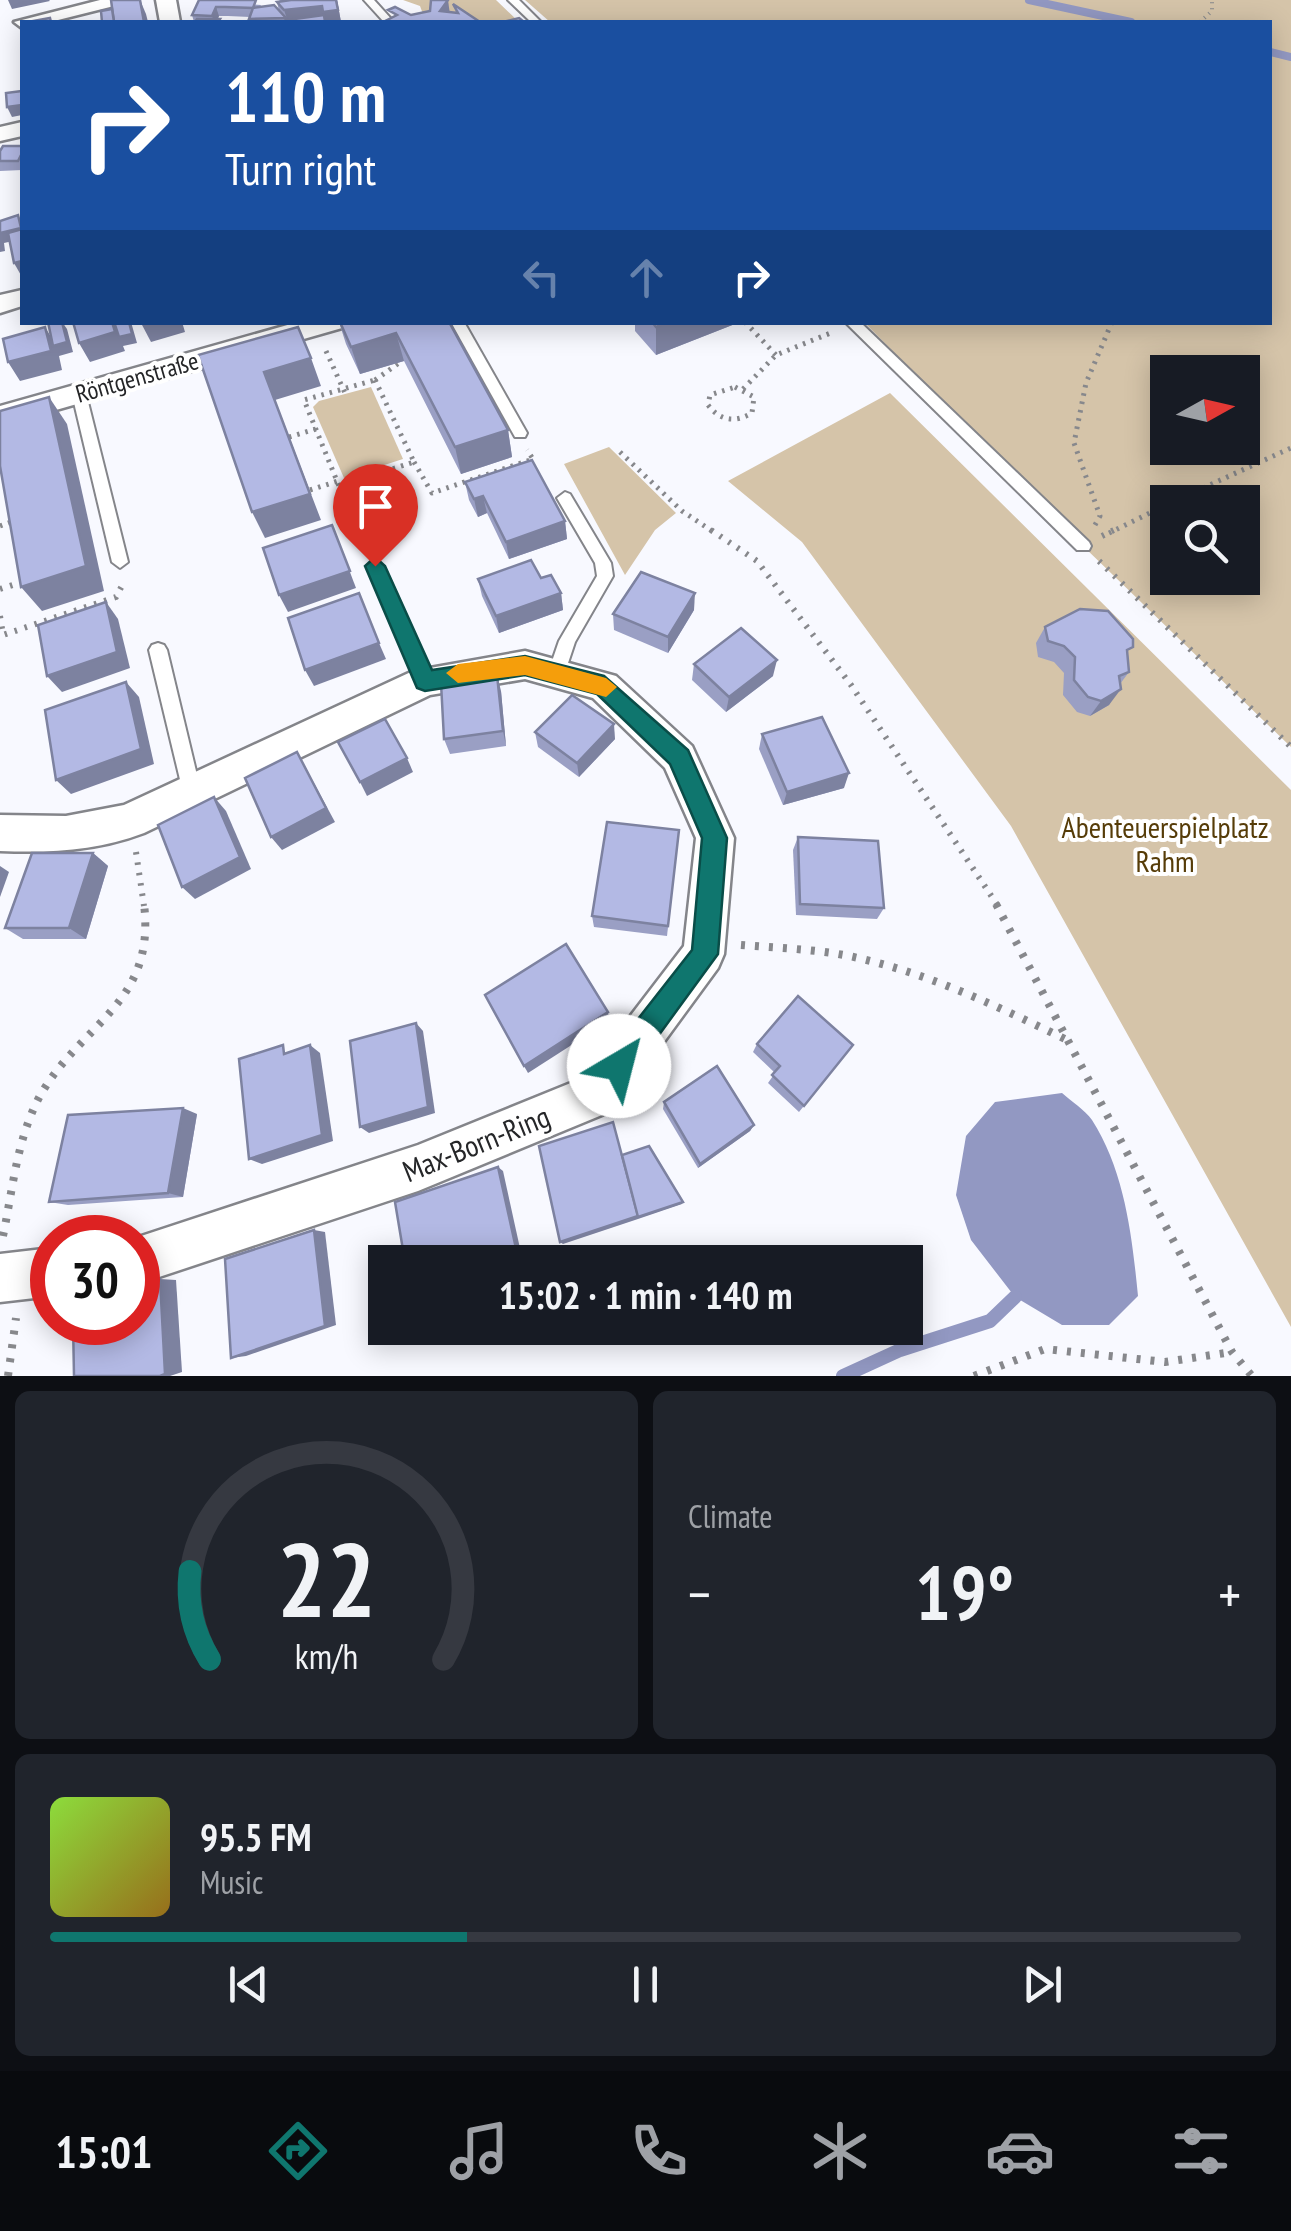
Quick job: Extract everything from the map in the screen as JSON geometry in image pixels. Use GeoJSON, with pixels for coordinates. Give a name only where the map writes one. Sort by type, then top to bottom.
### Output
{"type":"FeatureCollection","features":[{"type":"Feature","properties":{"kind":"street"},"geometry":{"type":"LineString","coordinates":[[37,20],[128,0]]}},
{"type":"Feature","properties":{"kind":"street","name":"Röntgenstraße"},"geometry":{"type":"LineString","coordinates":[[0,416],[324,325]]}},
{"type":"Feature","properties":{"kind":"street","name":"Max-Born-Ring"},"geometry":{"type":"LineString","coordinates":[[0,833],[74,836],[131,821],[425,681],[525,666],[604,686],[679,757],[715,838],[704,954],[598,1094],[418,1168],[160,1253]]}},
{"type":"Feature","properties":{"kind":"lane"},"geometry":{"type":"LineString","coordinates":[[369,0],[388,20]]}},
{"type":"Feature","properties":{"kind":"lane"},"geometry":{"type":"LineString","coordinates":[[513,0],[534,20]]}},
{"type":"Feature","properties":{"kind":"lane"},"geometry":{"type":"LineString","coordinates":[[459,325],[520,433]]}},
{"type":"Feature","properties":{"kind":"lane"},"geometry":{"type":"LineString","coordinates":[[853,325],[1083,546]]}},
{"type":"Feature","properties":{"kind":"lane"},"geometry":{"type":"LineString","coordinates":[[79,394],[120,562]]}},
{"type":"Feature","properties":{"kind":"lane"},"geometry":{"type":"LineString","coordinates":[[557,673],[567,641],[605,576],[603,563],[565,498]]}},
{"type":"Feature","properties":{"kind":"lane"},"geometry":{"type":"LineString","coordinates":[[375,566],[425,681]]}},
{"type":"Feature","properties":{"kind":"lane"},"geometry":{"type":"LineString","coordinates":[[158,650],[192,792]]}},
{"type":"Feature","properties":{"kind":"path"},"geometry":{"type":"LineString","coordinates":[[324,325],[344,391]]}},
{"type":"Feature","properties":{"kind":"path"},"geometry":{"type":"LineString","coordinates":[[748,325],[776,356]]}},
{"type":"Feature","properties":{"kind":"path"},"geometry":{"type":"LineString","coordinates":[[743,388],[756,402],[746,417],[722,418],[708,405],[710,395],[720,388],[743,388],[776,356],[850,325]]}},
{"type":"Feature","properties":{"kind":"path"},"geometry":{"type":"LineString","coordinates":[[1083,546],[1100,516],[1074,443],[1086,384],[1111,325]]}},
{"type":"Feature","properties":{"kind":"path"},"geometry":{"type":"LineString","coordinates":[[399,363],[390,375],[304,400],[339,486],[414,462]]}},
{"type":"Feature","properties":{"kind":"path"},"geometry":{"type":"LineString","coordinates":[[374,379],[432,493],[532,459],[528,453]]}},
{"type":"Feature","properties":{"kind":"path"},"geometry":{"type":"LineString","coordinates":[[289,437],[316,429]]}},
{"type":"Feature","properties":{"kind":"path"},"geometry":{"type":"LineString","coordinates":[[1211,485],[1291,448]]}},
{"type":"Feature","properties":{"kind":"path"},"geometry":{"type":"LineString","coordinates":[[620,452],[682,511],[757,561],[851,686],[986,884],[1232,1352],[1252,1376]]}},
{"type":"Feature","properties":{"kind":"path"},"geometry":{"type":"LineString","coordinates":[[310,490],[338,481]]}},
{"type":"Feature","properties":{"kind":"path"},"geometry":{"type":"LineString","coordinates":[[1083,546],[1150,514]]}},
{"type":"Feature","properties":{"kind":"path"},"geometry":{"type":"LineString","coordinates":[[0,526],[25,518]]}},
{"type":"Feature","properties":{"kind":"path"},"geometry":{"type":"LineString","coordinates":[[1083,546],[1291,748]]}},
{"type":"Feature","properties":{"kind":"path"},"geometry":{"type":"LineString","coordinates":[[0,589],[36,578]]}},
{"type":"Feature","properties":{"kind":"path"},"geometry":{"type":"LineString","coordinates":[[0,616],[4,635],[106,601]]}},
{"type":"Feature","properties":{"kind":"path"},"geometry":{"type":"LineString","coordinates":[[8,1376],[29,1121],[40,1096],[129,996],[142,974],[146,917],[131,821]]}},
{"type":"Feature","properties":{"kind":"path"},"geometry":{"type":"LineString","coordinates":[[706,941],[846,955],[890,966],[1018,1015],[1068,1040]]}},
{"type":"Feature","properties":{"kind":"path"},"geometry":{"type":"LineString","coordinates":[[974,1376],[1012,1359],[1052,1348],[1154,1365],[1201,1366],[1232,1352]]}},
{"type":"Feature","properties":{"kind":"green space"},"geometry":{"type":"Polygon","coordinates":[[[403,0],[496,0],[517,20],[425,20],[420,6],[403,0]]]}},
{"type":"Feature","properties":{"kind":"green space"},"geometry":{"type":"Polygon","coordinates":[[[525,0],[1291,0],[1291,747],[1083,546],[867,325],[1272,325],[1272,20],[548,20],[525,0]]]}},
{"type":"Feature","properties":{"kind":"green space"},"geometry":{"type":"Polygon","coordinates":[[[371,387],[403,459],[344,478],[313,407],[319,401],[371,387]]]}},
{"type":"Feature","properties":{"kind":"green space","name":"Abenteuerspielplatz Rahm"},"geometry":{"type":"Polygon","coordinates":[[[890,393],[1291,790],[1291,1327],[1011,826],[802,542],[728,481],[890,393]]]}},
{"type":"Feature","properties":{"kind":"green space"},"geometry":{"type":"Polygon","coordinates":[[[609,447],[676,513],[655,530],[625,575],[564,464],[609,447]]]}},
{"type":"Feature","properties":{"kind":"water"},"geometry":{"type":"Polygon","coordinates":[[[1062,1093],[1092,1120],[1112,1161],[1125,1205],[1138,1296],[1109,1325],[1062,1325],[1015,1297],[971,1240],[956,1195],[966,1136],[995,1102],[1062,1093]]]}},
{"type":"Feature","properties":{"kind":"building"},"geometry":{"type":"Polygon","coordinates":[[[111,0],[140,0],[144,20],[114,20],[111,0]]]}},
{"type":"Feature","properties":{"kind":"building"},"geometry":{"type":"Polygon","coordinates":[[[199,0],[256,0],[253,8],[216,7],[212,16],[192,15],[199,0]]]}},
{"type":"Feature","properties":{"kind":"building"},"geometry":{"type":"Polygon","coordinates":[[[336,0],[338,10],[323,12],[322,6],[284,10],[277,2],[336,0]]]}},
{"type":"Feature","properties":{"kind":"building"},"geometry":{"type":"Polygon","coordinates":[[[431,0],[448,0],[440,11],[458,13],[453,4],[477,20],[387,20],[397,15],[388,10],[395,7],[411,15],[430,11],[431,0]]]}},
{"type":"Feature","properties":{"kind":"building"},"geometry":{"type":"Polygon","coordinates":[[[274,5],[286,18],[249,19],[253,8],[274,5]]]}},
{"type":"Feature","properties":{"kind":"building"},"geometry":{"type":"Polygon","coordinates":[[[112,9],[114,20],[102,20],[101,11],[112,9]]]}},
{"type":"Feature","properties":{"kind":"building"},"geometry":{"type":"Polygon","coordinates":[[[324,15],[325,20],[287,20],[324,15]]]}},
{"type":"Feature","properties":{"kind":"building"},"geometry":{"type":"Polygon","coordinates":[[[20,91],[20,105],[7,107],[6,93],[20,91]]]}},
{"type":"Feature","properties":{"kind":"building"},"geometry":{"type":"Polygon","coordinates":[[[3,146],[20,146],[20,157],[18,161],[0,161],[3,146]]]}},
{"type":"Feature","properties":{"kind":"building"},"geometry":{"type":"Polygon","coordinates":[[[18,215],[20,228],[0,233],[0,221],[18,215]]]}},
{"type":"Feature","properties":{"kind":"building"},"geometry":{"type":"Polygon","coordinates":[[[20,230],[20,262],[14,263],[8,233],[20,230]]]}},
{"type":"Feature","properties":{"kind":"building"},"geometry":{"type":"Polygon","coordinates":[[[49,325],[63,325],[67,342],[53,346],[49,325]]]}},
{"type":"Feature","properties":{"kind":"building"},"geometry":{"type":"Polygon","coordinates":[[[74,325],[113,325],[115,332],[79,343],[74,325]]]}},
{"type":"Feature","properties":{"kind":"building"},"geometry":{"type":"Polygon","coordinates":[[[115,325],[130,325],[132,334],[119,337],[115,325]]]}},
{"type":"Feature","properties":{"kind":"building"},"geometry":{"type":"Polygon","coordinates":[[[341,325],[451,325],[508,430],[455,447],[396,333],[351,347],[341,325]]]}},
{"type":"Feature","properties":{"kind":"building"},"geometry":{"type":"Polygon","coordinates":[[[45,327],[51,351],[8,362],[3,339],[45,327]]]}},
{"type":"Feature","properties":{"kind":"building"},"geometry":{"type":"Polygon","coordinates":[[[298,327],[311,358],[264,372],[310,494],[252,512],[198,355],[298,327]]]}},
{"type":"Feature","properties":{"kind":"building"},"geometry":{"type":"Polygon","coordinates":[[[49,397],[86,566],[21,587],[0,466],[0,411],[49,397]]]}},
{"type":"Feature","properties":{"kind":"building"},"geometry":{"type":"Polygon","coordinates":[[[532,460],[565,521],[506,542],[483,496],[474,499],[465,482],[532,460]]]}},
{"type":"Feature","properties":{"kind":"building"},"geometry":{"type":"Polygon","coordinates":[[[332,525],[350,571],[279,595],[263,548],[332,525]]]}},
{"type":"Feature","properties":{"kind":"building"},"geometry":{"type":"Polygon","coordinates":[[[531,560],[541,578],[551,575],[561,593],[496,616],[478,579],[531,560]]]}},
{"type":"Feature","properties":{"kind":"building"},"geometry":{"type":"Polygon","coordinates":[[[641,572],[695,593],[668,637],[613,614],[641,572]]]}},
{"type":"Feature","properties":{"kind":"building"},"geometry":{"type":"Polygon","coordinates":[[[359,593],[379,643],[305,670],[288,618],[359,593]]]}},
{"type":"Feature","properties":{"kind":"building"},"geometry":{"type":"Polygon","coordinates":[[[106,602],[117,652],[47,676],[38,625],[106,602]]]}},
{"type":"Feature","properties":{"kind":"building"},"geometry":{"type":"Polygon","coordinates":[[[1080,609],[1108,611],[1133,639],[1133,647],[1127,650],[1129,672],[1119,676],[1121,689],[1101,701],[1088,697],[1074,680],[1075,657],[1064,646],[1048,641],[1045,627],[1080,609]]]}},
{"type":"Feature","properties":{"kind":"building"},"geometry":{"type":"Polygon","coordinates":[[[741,628],[777,660],[729,697],[694,664],[741,628]]]}},
{"type":"Feature","properties":{"kind":"building"},"geometry":{"type":"Polygon","coordinates":[[[497,675],[503,731],[444,739],[441,683],[497,675]]]}},
{"type":"Feature","properties":{"kind":"building"},"geometry":{"type":"Polygon","coordinates":[[[126,682],[141,749],[56,780],[45,710],[126,682]]]}},
{"type":"Feature","properties":{"kind":"building"},"geometry":{"type":"Polygon","coordinates":[[[572,695],[614,724],[577,763],[535,732],[572,695]]]}},
{"type":"Feature","properties":{"kind":"building"},"geometry":{"type":"Polygon","coordinates":[[[822,717],[849,773],[787,792],[762,734],[822,717]]]}},
{"type":"Feature","properties":{"kind":"building"},"geometry":{"type":"Polygon","coordinates":[[[385,719],[407,758],[360,782],[338,742],[385,719]]]}},
{"type":"Feature","properties":{"kind":"building"},"geometry":{"type":"Polygon","coordinates":[[[297,752],[326,808],[271,837],[245,778],[297,752]]]}},
{"type":"Feature","properties":{"kind":"building"},"geometry":{"type":"Polygon","coordinates":[[[214,797],[240,857],[182,887],[158,825],[214,797]]]}},
{"type":"Feature","properties":{"kind":"building"},"geometry":{"type":"Polygon","coordinates":[[[607,822],[679,830],[668,926],[592,916],[607,822]]]}},
{"type":"Feature","properties":{"kind":"building"},"geometry":{"type":"Polygon","coordinates":[[[798,837],[878,841],[884,908],[800,904],[798,837]]]}},
{"type":"Feature","properties":{"kind":"building"},"geometry":{"type":"Polygon","coordinates":[[[32,853],[93,853],[69,928],[5,928],[32,853]]]}},
{"type":"Feature","properties":{"kind":"building"},"geometry":{"type":"Polygon","coordinates":[[[566,944],[608,1012],[524,1066],[485,995],[566,944]]]}},
{"type":"Feature","properties":{"kind":"building"},"geometry":{"type":"Polygon","coordinates":[[[798,996],[853,1045],[804,1106],[772,1075],[780,1066],[757,1044],[798,996]]]}},
{"type":"Feature","properties":{"kind":"building"},"geometry":{"type":"Polygon","coordinates":[[[416,1023],[428,1107],[360,1127],[350,1041],[416,1023]]]}},
{"type":"Feature","properties":{"kind":"building"},"geometry":{"type":"Polygon","coordinates":[[[283,1045],[284,1054],[310,1045],[322,1135],[249,1159],[239,1059],[283,1045]]]}},
{"type":"Feature","properties":{"kind":"building"},"geometry":{"type":"Polygon","coordinates":[[[717,1066],[754,1125],[700,1164],[664,1102],[717,1066]]]}},
{"type":"Feature","properties":{"kind":"building"},"geometry":{"type":"Polygon","coordinates":[[[183,1108],[168,1193],[49,1202],[68,1115],[183,1108]]]}},
{"type":"Feature","properties":{"kind":"building"},"geometry":{"type":"Polygon","coordinates":[[[613,1122],[638,1216],[560,1242],[539,1146],[613,1122]]]}},
{"type":"Feature","properties":{"kind":"building"},"geometry":{"type":"Polygon","coordinates":[[[649,1146],[683,1202],[638,1217],[622,1155],[649,1146]]]}},
{"type":"Feature","properties":{"kind":"building"},"geometry":{"type":"Polygon","coordinates":[[[498,1167],[515,1245],[402,1245],[395,1202],[498,1167]]]}},
{"type":"Feature","properties":{"kind":"building"},"geometry":{"type":"Polygon","coordinates":[[[314,1230],[325,1326],[231,1358],[225,1259],[314,1230]]]}},
{"type":"Feature","properties":{"kind":"building"},"geometry":{"type":"Polygon","coordinates":[[[160,1279],[165,1374],[74,1376],[73,1345],[160,1345],[160,1279]]]}},
{"type":"Feature","properties":{"kind":"waterway"},"geometry":{"type":"LineString","coordinates":[[1029,0],[1122,20]]}},
{"type":"Feature","properties":{"kind":"waterway"},"geometry":{"type":"LineString","coordinates":[[1272,52],[1291,57]]}},
{"type":"Feature","properties":{"kind":"waterway"},"geometry":{"type":"LineString","coordinates":[[843,1376],[900,1350],[990,1321],[1015,1297]]}},
{"type":"Feature","properties":{"kind":"slow traffic"},"geometry":{"type":"LineString","coordinates":[[458,673],[525,666],[606,687]]}},
{"type":"Feature","properties":{"kind":"route"},"geometry":{"type":"LineString","coordinates":[[375,566],[425,681],[461,672],[525,666],[604,686],[679,757],[715,838],[704,954],[619,1066]]}}]}
